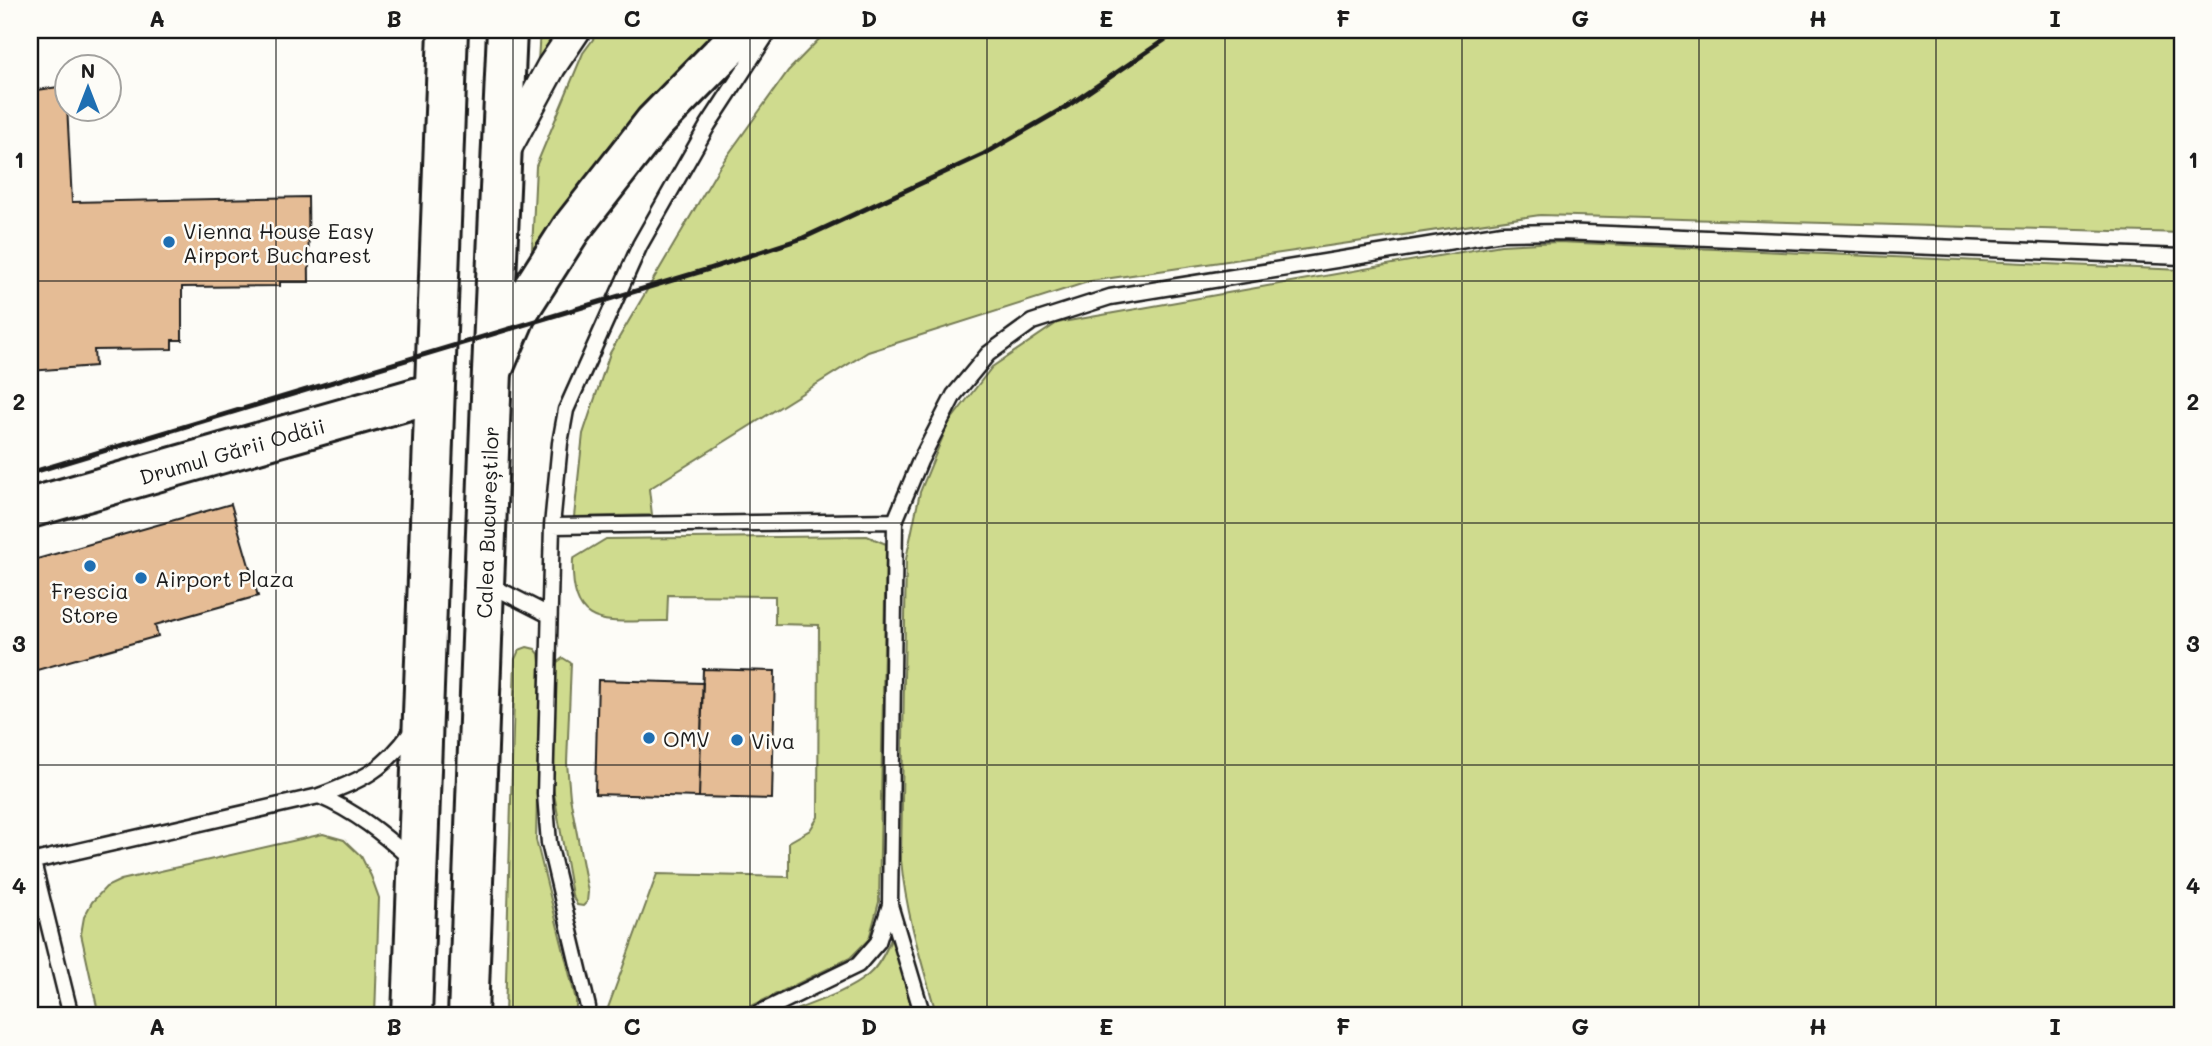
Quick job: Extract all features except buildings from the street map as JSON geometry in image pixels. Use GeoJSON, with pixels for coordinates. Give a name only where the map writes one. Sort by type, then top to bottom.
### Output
{"type":"FeatureCollection","features":[{"type":"Feature","properties":{"kind":"main road"},"geometry":{"type":"LineString","coordinates":[[412,1016],[447,30]]}},
{"type":"Feature","properties":{"kind":"main road","name":"Calea Bucureștilor"},"geometry":{"type":"LineString","coordinates":[[468,1016],[507,30]]}},
{"type":"Feature","properties":{"kind":"main road"},"geometry":{"type":"LineString","coordinates":[[492,371],[516,315],[571,229],[654,123],[745,30]]}},
{"type":"Feature","properties":{"kind":"main road","name":"Drumul Gării Odăii"},"geometry":{"type":"LineString","coordinates":[[30,508],[433,393]]}},
{"type":"Feature","properties":{"kind":"street"},"geometry":{"type":"LineString","coordinates":[[502,158],[551,67],[576,30]]}},
{"type":"Feature","properties":{"kind":"lane"},"geometry":{"type":"LineString","coordinates":[[587,1016],[549,843],[547,822],[552,526],[566,410],[640,246],[708,125],[770,30]]}},
{"type":"Feature","properties":{"kind":"lane"},"geometry":{"type":"LineString","coordinates":[[753,1016],[858,965],[878,942],[890,905],[895,521],[920,461],[954,395],[988,354],[1032,322],[1110,297],[1502,233],[1561,232],[2182,257]]}},
{"type":"Feature","properties":{"kind":"lane"},"geometry":{"type":"LineString","coordinates":[[552,526],[895,521]]}},
{"type":"Feature","properties":{"kind":"lane"},"geometry":{"type":"LineString","coordinates":[[484,582],[549,615]]}},
{"type":"Feature","properties":{"kind":"lane"},"geometry":{"type":"LineString","coordinates":[[71,1016],[32,862],[319,796],[370,774],[394,756],[423,715]]}},
{"type":"Feature","properties":{"kind":"lane"},"geometry":{"type":"LineString","coordinates":[[319,796],[342,805],[362,818],[417,865]]}},
{"type":"Feature","properties":{"kind":"lane"},"geometry":{"type":"LineString","coordinates":[[890,905],[923,1016]]}},
{"type":"Feature","properties":{"kind":"green space"},"geometry":{"type":"Polygon","coordinates":[[[540,30],[569,30],[537,77],[540,30]]]}},
{"type":"Feature","properties":{"kind":"green space"},"geometry":{"type":"Polygon","coordinates":[[[600,30],[721,30],[599,164],[532,250],[536,166],[583,53],[600,30]]]}},
{"type":"Feature","properties":{"kind":"green space"},"geometry":{"type":"Polygon","coordinates":[[[828,30],[2182,30],[2182,233],[1540,215],[1091,281],[868,352],[649,489],[652,515],[574,517],[583,434],[610,353],[720,166],[788,71],[828,30]]]}},
{"type":"Feature","properties":{"kind":"green space"},"geometry":{"type":"Polygon","coordinates":[[[1558,242],[2182,270],[2182,1016],[937,1016],[911,919],[901,860],[906,559],[920,492],[948,424],[992,367],[1057,323],[1501,245],[1558,242]]]}},
{"type":"Feature","properties":{"kind":"green space"},"geometry":{"type":"Polygon","coordinates":[[[867,536],[886,544],[879,902],[869,939],[850,958],[731,1016],[605,1016],[657,874],[789,877],[789,842],[810,830],[818,817],[819,625],[775,624],[775,596],[668,595],[667,621],[627,622],[597,618],[586,612],[578,601],[573,559],[606,539],[867,536]]]}},
{"type":"Feature","properties":{"kind":"green space"},"geometry":{"type":"Polygon","coordinates":[[[527,647],[535,649],[540,663],[536,840],[576,1000],[576,1016],[505,1016],[515,659],[519,650],[527,647]]]}},
{"type":"Feature","properties":{"kind":"green space"},"geometry":{"type":"Polygon","coordinates":[[[563,658],[571,663],[567,763],[570,797],[588,892],[587,902],[583,906],[577,905],[572,895],[552,782],[556,663],[563,658]]]}},
{"type":"Feature","properties":{"kind":"green space"},"geometry":{"type":"Polygon","coordinates":[[[323,834],[344,840],[361,856],[379,898],[375,1016],[99,1016],[81,934],[84,917],[92,902],[106,887],[121,880],[323,834]]]}},
{"type":"Feature","properties":{"kind":"green space"},"geometry":{"type":"Polygon","coordinates":[[[892,937],[914,1016],[781,1016],[859,982],[876,967],[892,937]]]}},
{"type":"Feature","properties":{"kind":"railway"},"geometry":{"type":"LineString","coordinates":[[30,473],[709,269],[803,238],[984,154],[1069,105],[1179,30]]}},
{"type":"Feature","properties":{"kind":"place","name":"Vienna House Easy Airport Bucharest"},"geometry":{"type":"Point","coordinates":[169,242]}},
{"type":"Feature","properties":{"kind":"place","name":"Frescia Store"},"geometry":{"type":"Point","coordinates":[90,566]}},
{"type":"Feature","properties":{"kind":"place","name":"Airport Plaza"},"geometry":{"type":"Point","coordinates":[141,578]}},
{"type":"Feature","properties":{"kind":"place","name":"OMV"},"geometry":{"type":"Point","coordinates":[649,738]}},
{"type":"Feature","properties":{"kind":"place","name":"Viva"},"geometry":{"type":"Point","coordinates":[737,740]}}]}
